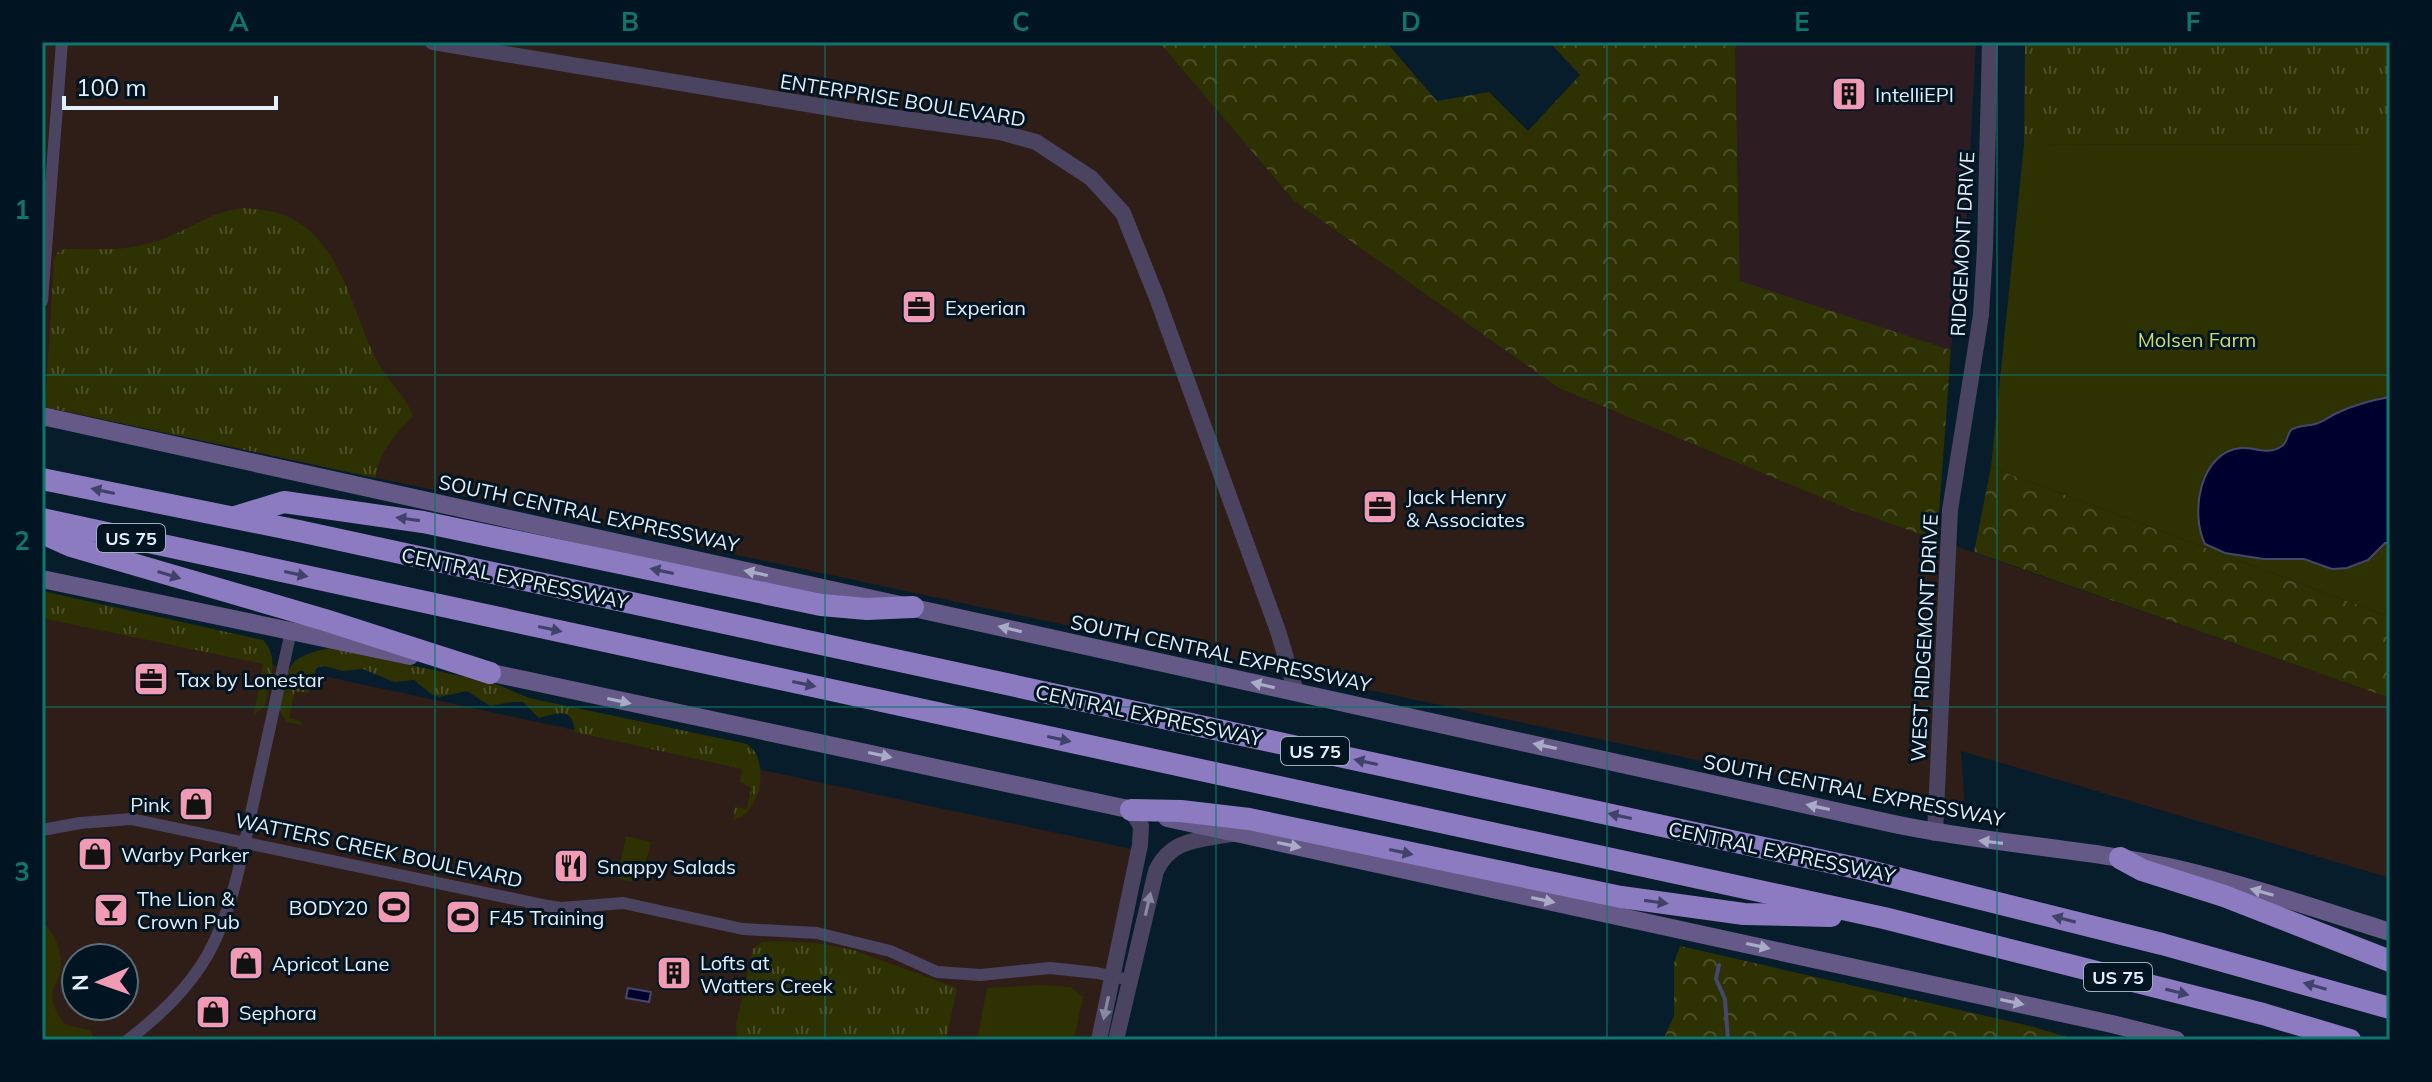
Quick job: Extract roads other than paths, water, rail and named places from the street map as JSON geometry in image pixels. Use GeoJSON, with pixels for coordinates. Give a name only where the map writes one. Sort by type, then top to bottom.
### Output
{"type":"FeatureCollection","features":[{"type":"Feature","properties":{"kind":"highway","name":"CENTRAL EXPRESSWAY"},"geometry":{"type":"LineString","coordinates":[[42,479],[1861,869],[2162,944],[2390,1008]]}},
{"type":"Feature","properties":{"kind":"highway"},"geometry":{"type":"LineString","coordinates":[[234,518],[284,502],[423,522],[821,605],[867,609],[913,607]]}},
{"type":"Feature","properties":{"kind":"highway","name":"CENTRAL EXPRESSWAY"},"geometry":{"type":"LineString","coordinates":[[42,519],[1884,918],[2263,1014],[2350,1040]]}},
{"type":"Feature","properties":{"kind":"highway"},"geometry":{"type":"LineString","coordinates":[[42,533],[71,546],[325,620],[490,673]]}},
{"type":"Feature","properties":{"kind":"highway"},"geometry":{"type":"LineString","coordinates":[[1131,810],[1181,811],[1249,819],[1621,897],[1744,914],[1884,918]]}},
{"type":"Feature","properties":{"kind":"highway"},"geometry":{"type":"LineString","coordinates":[[2120,858],[2142,870],[2224,896],[2390,961]]}},
{"type":"Feature","properties":{"kind":"main road","name":"SOUTH CENTRAL EXPRESSWAY"},"geometry":{"type":"LineString","coordinates":[[42,416],[1935,833],[2179,869],[2390,932]]}},
{"type":"Feature","properties":{"kind":"main road"},"geometry":{"type":"LineString","coordinates":[[42,579],[1131,810],[1888,974],[2176,1040]]}},
{"type":"Feature","properties":{"kind":"street"},"geometry":{"type":"LineString","coordinates":[[42,301],[62,42]]}},
{"type":"Feature","properties":{"kind":"street","name":"ENTERPRISE BOULEVARD"},"geometry":{"type":"LineString","coordinates":[[433,42],[869,115],[1000,132],[1036,142],[1091,178],[1123,213],[1157,298],[1274,619],[1296,692]]}},
{"type":"Feature","properties":{"kind":"street","name":"RIDGEMONT DRIVE"},"geometry":{"type":"LineString","coordinates":[[1961,446],[1981,315],[1990,42]]}},
{"type":"Feature","properties":{"kind":"street","name":"WEST RIDGEMONT DRIVE"},"geometry":{"type":"LineString","coordinates":[[1935,833],[1950,510],[1961,446]]}},
{"type":"Feature","properties":{"kind":"street"},"geometry":{"type":"LineString","coordinates":[[128,1040],[170,1005],[208,954],[222,923],[245,841],[291,631]]}},
{"type":"Feature","properties":{"kind":"street"},"geometry":{"type":"LineString","coordinates":[[1116,1040],[1121,978],[1140,845],[1141,826],[1131,810]]}},
{"type":"Feature","properties":{"kind":"street","name":"WATTERS CREEK BOULEVARD"},"geometry":{"type":"LineString","coordinates":[[42,830],[124,819],[245,841],[561,908],[623,903],[743,929],[817,933],[890,951],[937,972],[980,975],[1050,968],[1121,978]]}},
{"type":"Feature","properties":{"kind":"street"},"geometry":{"type":"LineString","coordinates":[[1099,1040],[1162,857],[1168,851],[1191,842],[1234,834]]}},
{"type":"Feature","properties":{"kind":"waterway"},"geometry":{"type":"LineString","coordinates":[[1719,965],[1716,979],[1725,999],[1728,1040]]}},
{"type":"Feature","properties":{"kind":"place","name":"IntelliEPI"},"geometry":{"type":"Point","coordinates":[1849,94]}},
{"type":"Feature","properties":{"kind":"place","name":"Experian"},"geometry":{"type":"Point","coordinates":[919,307]}},
{"type":"Feature","properties":{"kind":"place","name":"Jack Henry & Associates"},"geometry":{"type":"Point","coordinates":[1380,507]}},
{"type":"Feature","properties":{"kind":"place","name":"Tax by Lonestar"},"geometry":{"type":"Point","coordinates":[151,679]}},
{"type":"Feature","properties":{"kind":"place","name":"Pink"},"geometry":{"type":"Point","coordinates":[196,804]}},
{"type":"Feature","properties":{"kind":"place","name":"Warby Parker"},"geometry":{"type":"Point","coordinates":[95,854]}},
{"type":"Feature","properties":{"kind":"place","name":"Snappy Salads"},"geometry":{"type":"Point","coordinates":[571,866]}},
{"type":"Feature","properties":{"kind":"place","name":"BODY20"},"geometry":{"type":"Point","coordinates":[394,907]}},
{"type":"Feature","properties":{"kind":"place","name":"The Lion & Crown Pub"},"geometry":{"type":"Point","coordinates":[111,910]}},
{"type":"Feature","properties":{"kind":"place","name":"F45 Training"},"geometry":{"type":"Point","coordinates":[463,917]}},
{"type":"Feature","properties":{"kind":"place","name":"Apricot Lane"},"geometry":{"type":"Point","coordinates":[246,963]}},
{"type":"Feature","properties":{"kind":"place","name":"Lofts at Watters Creek"},"geometry":{"type":"Point","coordinates":[674,973]}},
{"type":"Feature","properties":{"kind":"place","name":"Sephora"},"geometry":{"type":"Point","coordinates":[213,1012]}},
{"type":"Feature","properties":{"kind":"park label","name":"Molsen Farm"},"geometry":{"type":"Point","coordinates":[2197,339]}}]}
